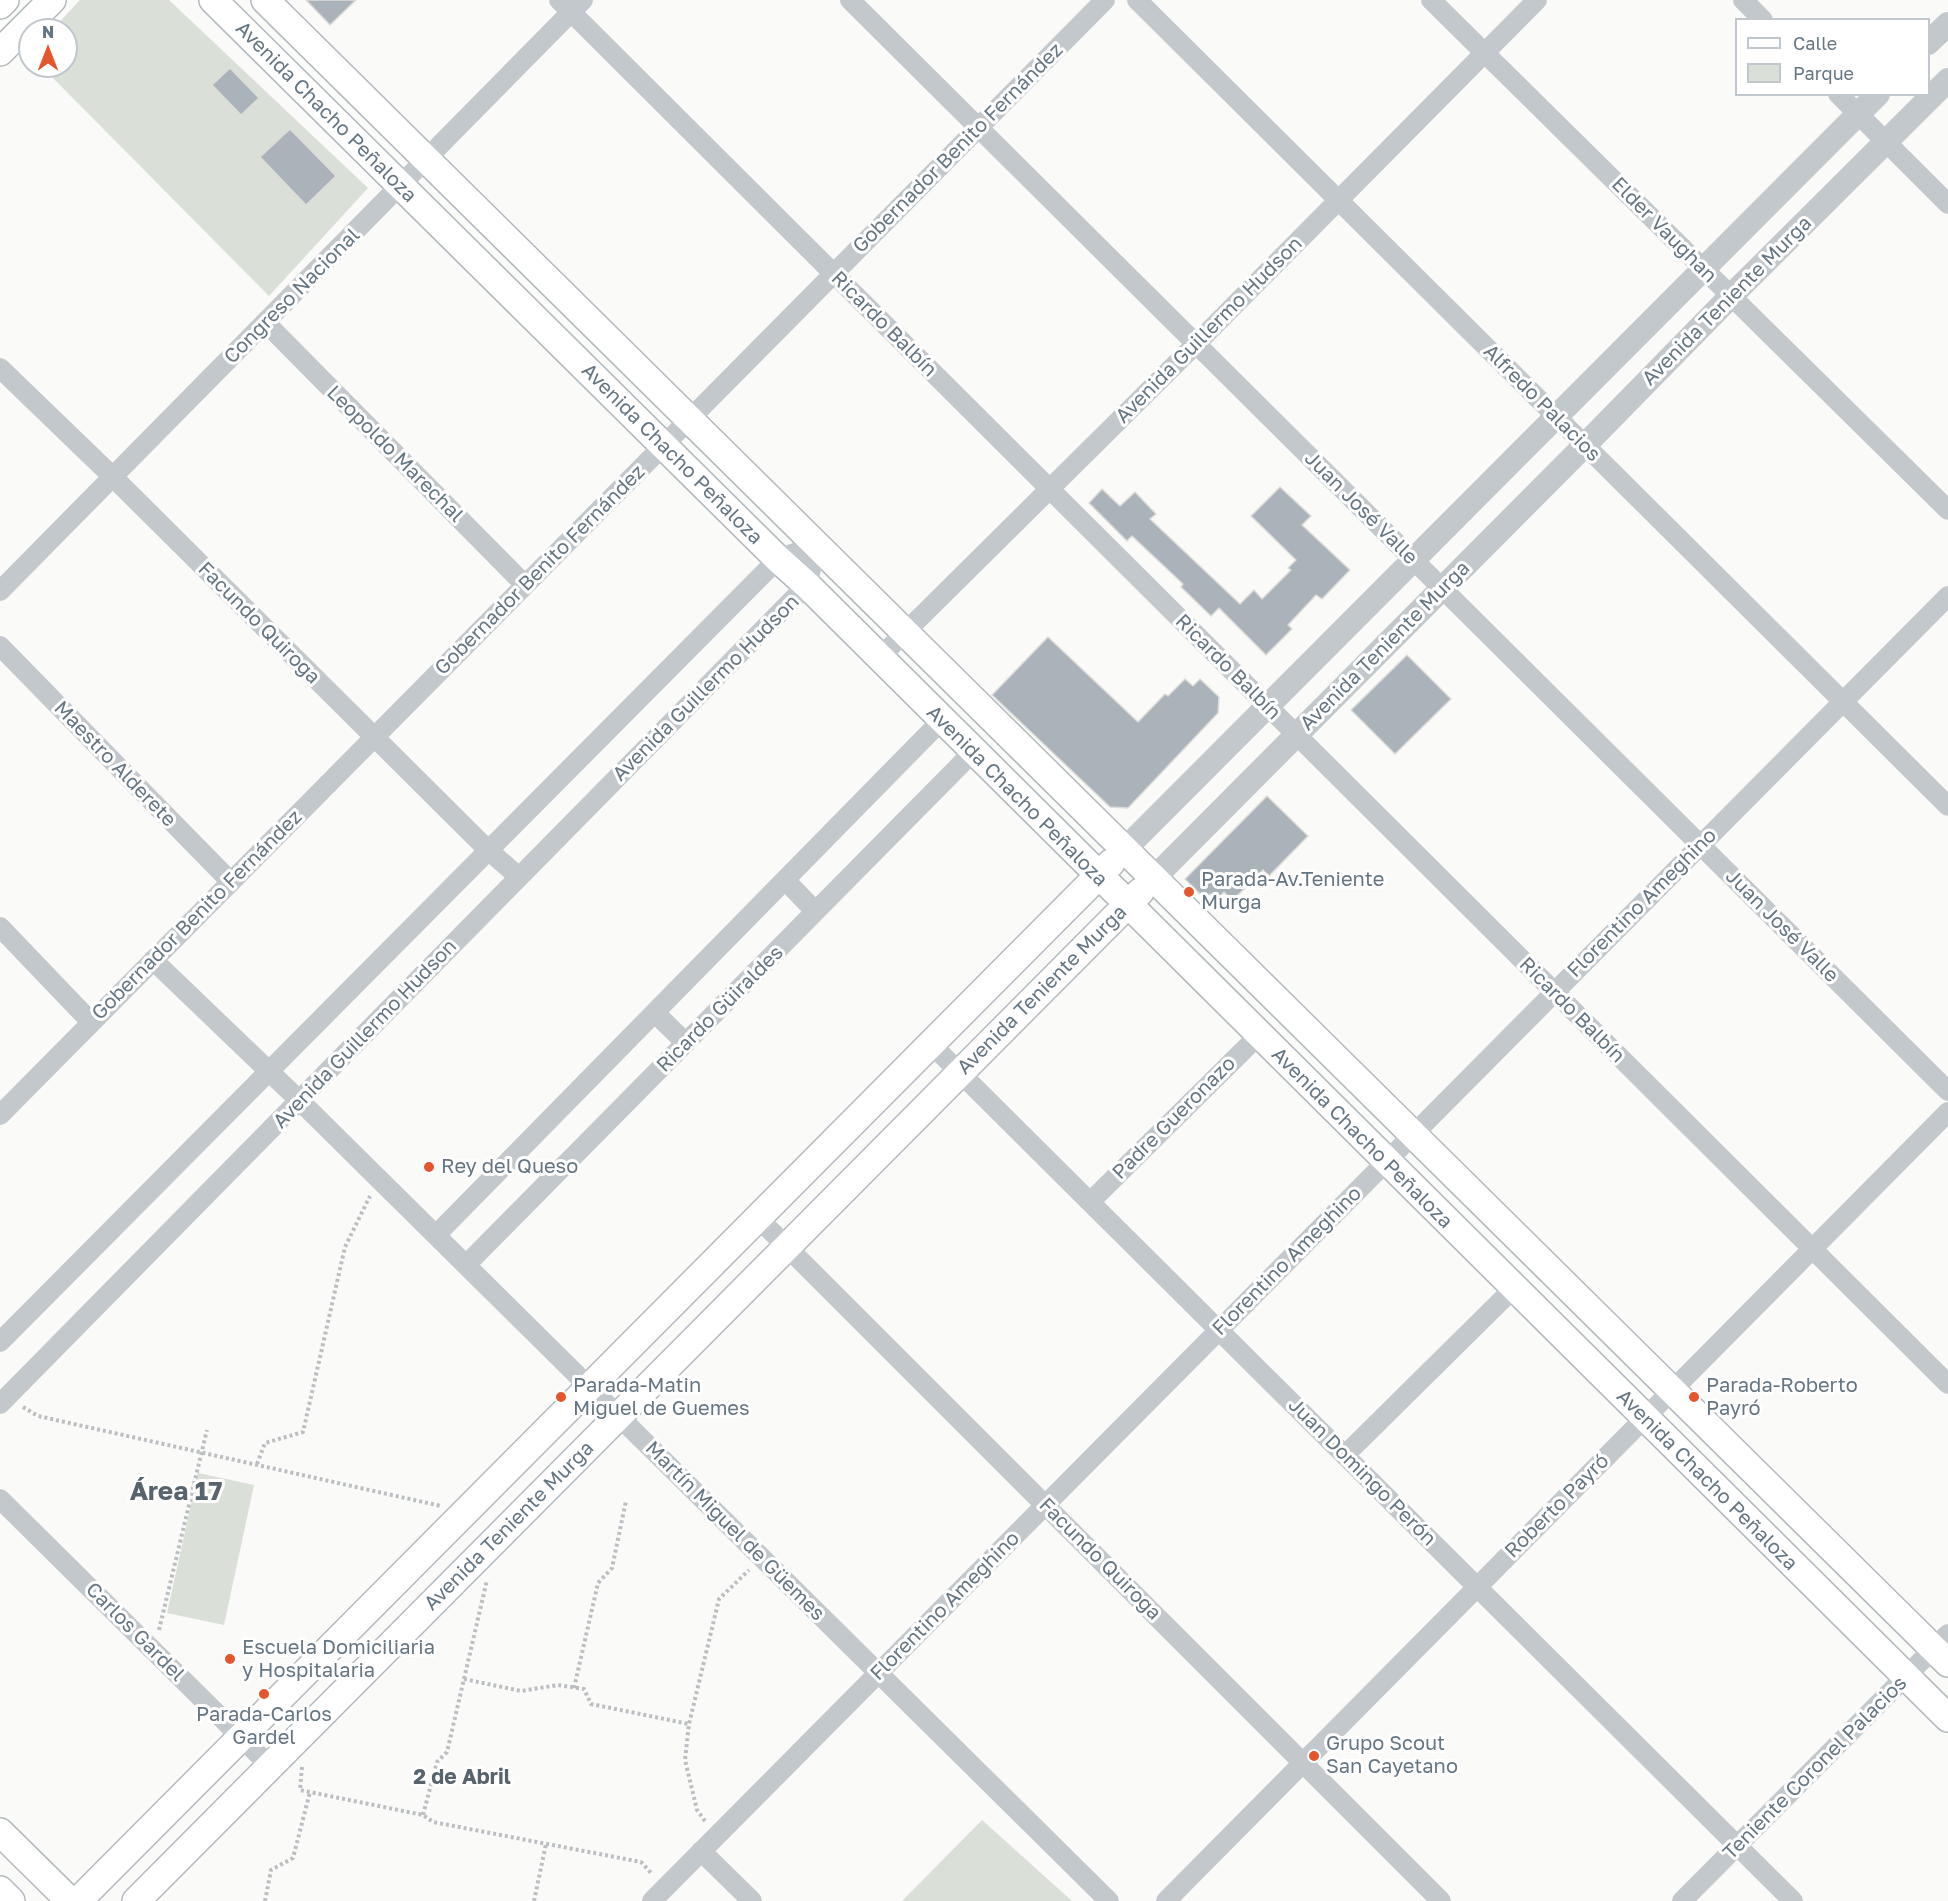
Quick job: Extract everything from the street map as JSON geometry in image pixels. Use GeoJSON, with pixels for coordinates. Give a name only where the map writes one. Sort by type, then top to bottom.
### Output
{"type":"FeatureCollection","features":[{"type":"Feature","properties":{"kind":"main road"},"geometry":{"type":"LineString","coordinates":[[0,5],[5,0]]}},
{"type":"Feature","properties":{"kind":"main road"},"geometry":{"type":"LineString","coordinates":[[0,52],[52,0]]}},
{"type":"Feature","properties":{"kind":"main road","name":"Avenida Chacho Peñaloza"},"geometry":{"type":"LineString","coordinates":[[213,0],[663,446],[807,585],[941,721],[1948,1719]]}},
{"type":"Feature","properties":{"kind":"main road","name":"Avenida Chacho Peñaloza"},"geometry":{"type":"LineString","coordinates":[[265,0],[1672,1390],[1943,1649]]}},
{"type":"Feature","properties":{"kind":"main road","name":"Avenida Teniente Murga"},"geometry":{"type":"LineString","coordinates":[[78,1901],[1125,849]]}},
{"type":"Feature","properties":{"kind":"main road","name":"Avenida Teniente Murga"},"geometry":{"type":"LineString","coordinates":[[136,1901],[1154,878]]}},
{"type":"Feature","properties":{"kind":"main road"},"geometry":{"type":"LineString","coordinates":[[0,1832],[70,1901]]}},
{"type":"Feature","properties":{"kind":"main road"},"geometry":{"type":"LineString","coordinates":[[0,1890],[11,1901]]}},
{"type":"Feature","properties":{"kind":"street","name":"Juan José Valle"},"geometry":{"type":"LineString","coordinates":[[850,0],[1948,1091]]}},
{"type":"Feature","properties":{"kind":"street","name":"Gobernador Benito Fernández"},"geometry":{"type":"LineString","coordinates":[[0,1115],[1105,0]]}},
{"type":"Feature","properties":{"kind":"street","name":"Alfredo Palacios"},"geometry":{"type":"LineString","coordinates":[[1137,0],[1948,806]]}},
{"type":"Feature","properties":{"kind":"street","name":"Elder Vaughan"},"geometry":{"type":"LineString","coordinates":[[1431,0],[1948,510]]}},
{"type":"Feature","properties":{"kind":"street","name":"Avenida Guillermo Hudson"},"geometry":{"type":"LineString","coordinates":[[879,658],[1050,490],[1538,0]]}},
{"type":"Feature","properties":{"kind":"street"},"geometry":{"type":"LineString","coordinates":[[1743,0],[1761,18]]}},
{"type":"Feature","properties":{"kind":"street","name":"Congreso Nacional"},"geometry":{"type":"LineString","coordinates":[[0,591],[401,186],[571,4]]}},
{"type":"Feature","properties":{"kind":"street","name":"Ricardo Balbín"},"geometry":{"type":"LineString","coordinates":[[571,4],[1050,490],[1948,1384]]}},
{"type":"Feature","properties":{"kind":"street"},"geometry":{"type":"LineString","coordinates":[[1930,43],[1948,24]]}},
{"type":"Feature","properties":{"kind":"street","name":"Avenida Teniente Murga"},"geometry":{"type":"LineString","coordinates":[[1154,878],[1948,80]]}},
{"type":"Feature","properties":{"kind":"street"},"geometry":{"type":"LineString","coordinates":[[1840,96],[1948,204]]}},
{"type":"Feature","properties":{"kind":"street","name":"Avenida Teniente Murga"},"geometry":{"type":"LineString","coordinates":[[1125,849],[1876,96]]}},
{"type":"Feature","properties":{"kind":"street","name":"Leopoldo Marechal"},"geometry":{"type":"LineString","coordinates":[[265,322],[525,585]]}},
{"type":"Feature","properties":{"kind":"street","name":"Facundo Quiroga"},"geometry":{"type":"LineString","coordinates":[[0,368],[114,477],[374,738],[519,878]]}},
{"type":"Feature","properties":{"kind":"street","name":"Avenida Guillermo Hudson"},"geometry":{"type":"LineString","coordinates":[[0,1342],[778,559],[817,545]]}},
{"type":"Feature","properties":{"kind":"street","name":"Avenida Guillermo Hudson"},"geometry":{"type":"LineString","coordinates":[[4,1400],[807,585],[817,545]]}},
{"type":"Feature","properties":{"kind":"street","name":"Florentino Ameghino"},"geometry":{"type":"LineString","coordinates":[[659,1894],[1948,596]]}},
{"type":"Feature","properties":{"kind":"street","name":"Maestro Alderete"},"geometry":{"type":"LineString","coordinates":[[0,646],[231,882]]}},
{"type":"Feature","properties":{"kind":"street"},"geometry":{"type":"LineString","coordinates":[[436,1235],[941,721]]}},
{"type":"Feature","properties":{"kind":"street","name":"Ricardo Güiraldes"},"geometry":{"type":"LineString","coordinates":[[466,1265],[973,752]]}},
{"type":"Feature","properties":{"kind":"street"},"geometry":{"type":"LineString","coordinates":[[785,880],[816,911]]}},
{"type":"Feature","properties":{"kind":"street"},"geometry":{"type":"LineString","coordinates":[[0,927],[91,1022]]}},
{"type":"Feature","properties":{"kind":"street","name":"Martín Miguel de Güemes"},"geometry":{"type":"LineString","coordinates":[[153,960],[300,1101],[1109,1901]]}},
{"type":"Feature","properties":{"kind":"street"},"geometry":{"type":"LineString","coordinates":[[655,1012],[686,1043]]}},
{"type":"Feature","properties":{"kind":"street","name":"Padre Gueronazo"},"geometry":{"type":"LineString","coordinates":[[1090,1202],[1259,1035]]}},
{"type":"Feature","properties":{"kind":"street","name":"Juan Domingo Perón"},"geometry":{"type":"LineString","coordinates":[[931,1044],[1793,1901]]}},
{"type":"Feature","properties":{"kind":"street","name":"Roberto Payró"},"geometry":{"type":"LineString","coordinates":[[1166,1901],[1948,1112]]}},
{"type":"Feature","properties":{"kind":"street","name":"Facundo Quiroga"},"geometry":{"type":"LineString","coordinates":[[758,1218],[1441,1901]]}},
{"type":"Feature","properties":{"kind":"street"},"geometry":{"type":"LineString","coordinates":[[1345,1455],[1514,1288]]}},
{"type":"Feature","properties":{"kind":"street","name":"Carlos Gardel"},"geometry":{"type":"LineString","coordinates":[[0,1498],[270,1766]]}},
{"type":"Feature","properties":{"kind":"street","name":"Teniente Coronel Palacios"},"geometry":{"type":"LineString","coordinates":[[1682,1901],[1906,1677],[1943,1649]]}},
{"type":"Feature","properties":{"kind":"street"},"geometry":{"type":"LineString","coordinates":[[701,1851],[752,1901]]}},
{"type":"Feature","properties":{"kind":"path"},"geometry":{"type":"LineString","coordinates":[[257,1464],[265,1443],[303,1432],[345,1247],[378,1179]]}},
{"type":"Feature","properties":{"kind":"path"},"geometry":{"type":"LineString","coordinates":[[4,1400],[38,1416],[466,1512]]}},
{"type":"Feature","properties":{"kind":"path"},"geometry":{"type":"LineString","coordinates":[[154,1651],[207,1430]]}},
{"type":"Feature","properties":{"kind":"path"},"geometry":{"type":"LineString","coordinates":[[574,1688],[598,1582],[612,1568],[626,1501]]}},
{"type":"Feature","properties":{"kind":"path"},"geometry":{"type":"LineString","coordinates":[[423,1815],[437,1762],[447,1752],[487,1583],[484,1551]]}},
{"type":"Feature","properties":{"kind":"path"},"geometry":{"type":"LineString","coordinates":[[717,1836],[698,1810],[685,1760],[689,1724],[719,1599],[762,1558]]}},
{"type":"Feature","properties":{"kind":"path"},"geometry":{"type":"LineString","coordinates":[[464,1679],[521,1691],[558,1685],[584,1689],[591,1704],[689,1724]]}},
{"type":"Feature","properties":{"kind":"path"},"geometry":{"type":"LineString","coordinates":[[303,1733],[300,1790],[423,1815],[433,1822],[641,1862],[659,1894]]}},
{"type":"Feature","properties":{"kind":"path"},"geometry":{"type":"LineString","coordinates":[[265,1901],[272,1870],[293,1858],[310,1792]]}},
{"type":"Feature","properties":{"kind":"path"},"geometry":{"type":"LineString","coordinates":[[534,1901],[546,1844]]}},
{"type":"Feature","properties":{"kind":"green space"},"geometry":{"type":"Polygon","coordinates":[[[80,0],[169,0],[368,188],[269,296],[53,78],[78,78],[78,18],[63,18],[80,0]]]}},
{"type":"Feature","properties":{"kind":"green space"},"geometry":{"type":"Polygon","coordinates":[[[198,1473],[254,1485],[224,1625],[167,1613],[198,1473]]]}},
{"type":"Feature","properties":{"kind":"green space"},"geometry":{"type":"Polygon","coordinates":[[[982,1820],[1072,1901],[902,1901],[982,1820]]]}},
{"type":"Feature","properties":{"kind":"building"},"geometry":{"type":"Polygon","coordinates":[[[306,0],[356,0],[330,25],[306,0]]]}},
{"type":"Feature","properties":{"kind":"building"},"geometry":{"type":"Polygon","coordinates":[[[230,68],[259,98],[241,115],[212,85],[230,68]]]}},
{"type":"Feature","properties":{"kind":"building"},"geometry":{"type":"Polygon","coordinates":[[[290,129],[336,176],[306,205],[260,157],[290,129]]]}},
{"type":"Feature","properties":{"kind":"building"},"geometry":{"type":"Polygon","coordinates":[[[1280,487],[1311,516],[1302,525],[1350,570],[1322,599],[1316,595],[1288,625],[1292,629],[1266,655],[1219,608],[1211,616],[1181,587],[1183,584],[1132,536],[1127,541],[1089,503],[1102,489],[1120,506],[1135,492],[1156,514],[1150,519],[1240,604],[1254,590],[1262,599],[1291,570],[1288,568],[1296,560],[1251,516],[1280,487]]]}},
{"type":"Feature","properties":{"kind":"building"},"geometry":{"type":"Polygon","coordinates":[[[1048,637],[1138,722],[1165,694],[1168,696],[1185,679],[1193,686],[1200,679],[1219,697],[1218,713],[1128,808],[1110,807],[992,695],[1048,637]]]}},
{"type":"Feature","properties":{"kind":"building"},"geometry":{"type":"Polygon","coordinates":[[[1407,655],[1451,699],[1395,754],[1351,710],[1407,655]]]}},
{"type":"Feature","properties":{"kind":"building"},"geometry":{"type":"Polygon","coordinates":[[[1267,796],[1308,836],[1269,876],[1263,870],[1232,901],[1224,892],[1217,900],[1210,894],[1205,899],[1185,879],[1267,796]]]}},
{"type":"Feature","properties":{"kind":"place","name":"Parada-Av.Teniente Murga"},"geometry":{"type":"Point","coordinates":[1189,892]}},
{"type":"Feature","properties":{"kind":"place","name":"Rey del Queso"},"geometry":{"type":"Point","coordinates":[429,1167]}},
{"type":"Feature","properties":{"kind":"place","name":"Parada-Matin Miguel de Guemes"},"geometry":{"type":"Point","coordinates":[561,1397]}},
{"type":"Feature","properties":{"kind":"place","name":"Parada-Roberto Payró"},"geometry":{"type":"Point","coordinates":[1694,1397]}},
{"type":"Feature","properties":{"kind":"place","name":"Escuela Domiciliaria y Hospitalaria"},"geometry":{"type":"Point","coordinates":[230,1659]}},
{"type":"Feature","properties":{"kind":"place","name":"Parada-Carlos Gardel"},"geometry":{"type":"Point","coordinates":[264,1694]}},
{"type":"Feature","properties":{"kind":"place","name":"Grupo Scout San Cayetano"},"geometry":{"type":"Point","coordinates":[1314,1756]}},
{"type":"Feature","properties":{"kind":"district","name":"Área 17"},"geometry":{"type":"Point","coordinates":[176,1492]}},
{"type":"Feature","properties":{"kind":"district","name":"2 de Abril"},"geometry":{"type":"Point","coordinates":[462,1777]}}]}
